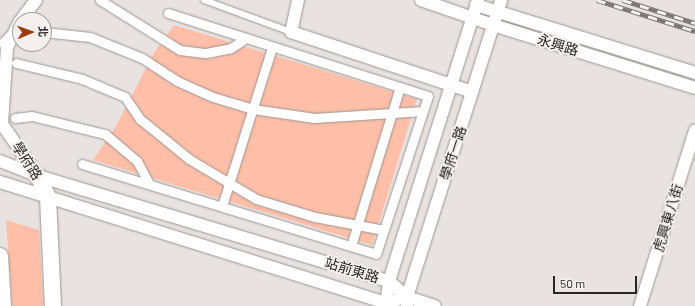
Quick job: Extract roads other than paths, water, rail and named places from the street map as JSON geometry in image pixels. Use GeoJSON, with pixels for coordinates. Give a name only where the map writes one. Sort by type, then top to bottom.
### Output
{"type":"FeatureCollection","features":[{"type":"Feature","properties":{"kind":"street","name":"學府路"},"geometry":{"type":"LineString","coordinates":[[27,12],[36,0]]}},
{"type":"Feature","properties":{"kind":"street"},"geometry":{"type":"LineString","coordinates":[[100,0],[180,50],[206,53],[231,48],[246,38]]}},
{"type":"Feature","properties":{"kind":"street"},"geometry":{"type":"LineString","coordinates":[[298,0],[291,32],[472,92]]}},
{"type":"Feature","properties":{"kind":"street","name":"永興路"},"geometry":{"type":"LineString","coordinates":[[421,0],[472,16],[493,25],[695,88]]}},
{"type":"Feature","properties":{"kind":"street","name":"永興路"},"geometry":{"type":"LineString","coordinates":[[477,2],[499,6],[695,73]]}},
{"type":"Feature","properties":{"kind":"street","name":"學府一路"},"geometry":{"type":"LineString","coordinates":[[386,304],[389,281],[477,2]]}},
{"type":"Feature","properties":{"kind":"street","name":"學府一路"},"geometry":{"type":"LineString","coordinates":[[407,302],[499,6]]}},
{"type":"Feature","properties":{"kind":"street"},"geometry":{"type":"LineString","coordinates":[[82,164],[376,254],[428,96],[168,13]]}},
{"type":"Feature","properties":{"kind":"street"},"geometry":{"type":"LineString","coordinates":[[52,33],[90,37],[142,58],[176,80],[213,98],[253,109],[314,118],[423,111]]}},
{"type":"Feature","properties":{"kind":"street","name":"學府路"},"geometry":{"type":"LineString","coordinates":[[12,37],[7,48],[2,124],[38,176],[48,197],[53,306]]}},
{"type":"Feature","properties":{"kind":"street"},"geometry":{"type":"LineString","coordinates":[[222,206],[272,47]]}},
{"type":"Feature","properties":{"kind":"street"},"geometry":{"type":"LineString","coordinates":[[16,63],[82,79],[125,97],[140,119],[189,159],[256,199],[285,210],[357,227],[384,230]]}},
{"type":"Feature","properties":{"kind":"street"},"geometry":{"type":"LineString","coordinates":[[351,246],[400,87]]}},
{"type":"Feature","properties":{"kind":"street"},"geometry":{"type":"LineString","coordinates":[[15,118],[32,116],[104,134],[137,160],[149,184]]}},
{"type":"Feature","properties":{"kind":"street","name":"虎興東八街"},"geometry":{"type":"LineString","coordinates":[[640,306],[695,130]]}},
{"type":"Feature","properties":{"kind":"street","name":"站前東路"},"geometry":{"type":"LineString","coordinates":[[0,161],[38,176],[389,281],[407,302]]}},
{"type":"Feature","properties":{"kind":"street","name":"站前東路"},"geometry":{"type":"LineString","coordinates":[[0,182],[386,304],[407,302]]}},
{"type":"Feature","properties":{"kind":"street"},"geometry":{"type":"LineString","coordinates":[[0,256],[3,306]]}},
{"type":"Feature","properties":{"kind":"street"},"geometry":{"type":"LineString","coordinates":[[407,302],[436,306]]}},
{"type":"Feature","properties":{"kind":"lane"},"geometry":{"type":"LineString","coordinates":[[204,0],[291,32]]}},
{"type":"Feature","properties":{"kind":"lane"},"geometry":{"type":"LineString","coordinates":[[0,44],[12,31]]}},
{"type":"Feature","properties":{"kind":"railway"},"geometry":{"type":"LineString","coordinates":[[597,0],[695,31]]}},
{"type":"Feature","properties":{"kind":"railway"},"geometry":{"type":"LineString","coordinates":[[623,0],[695,23]]}}]}
